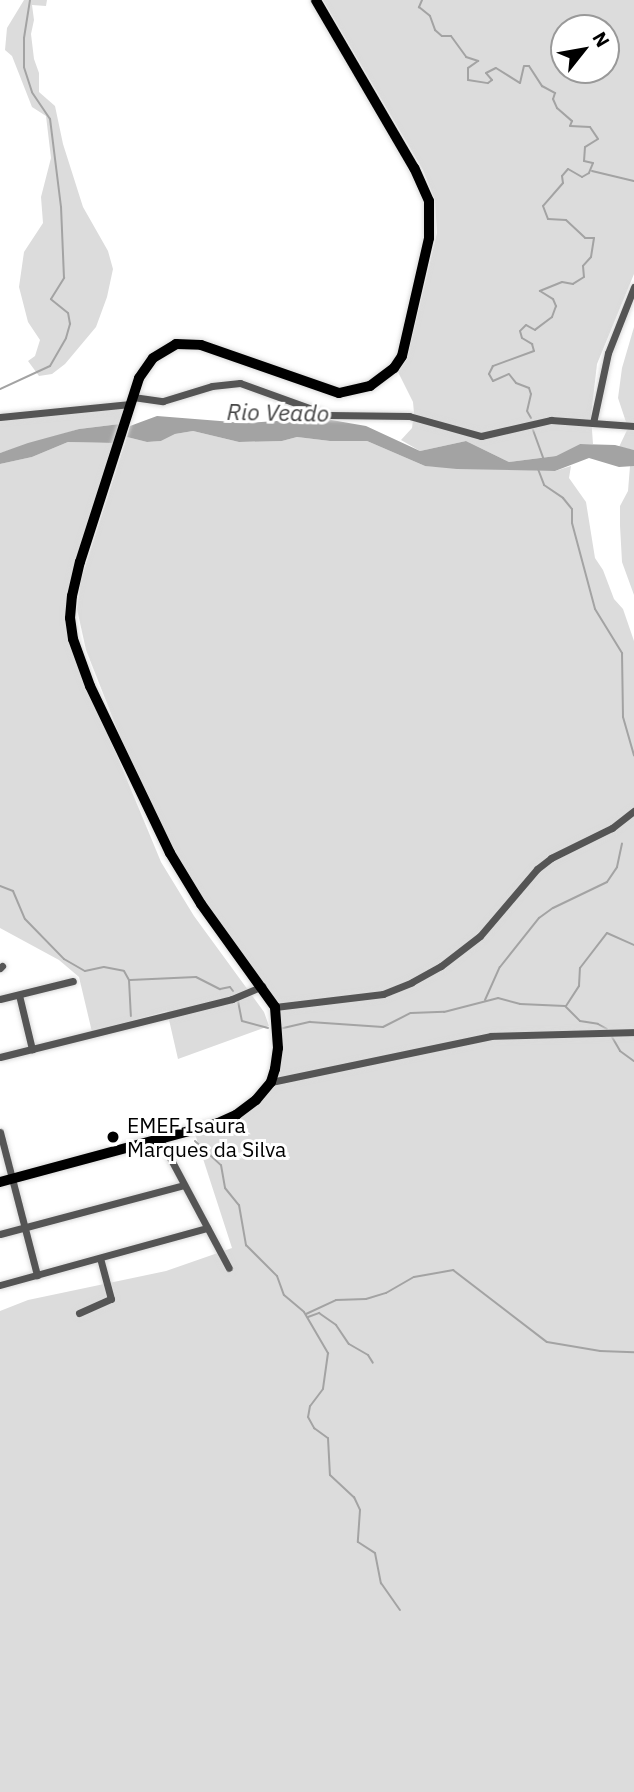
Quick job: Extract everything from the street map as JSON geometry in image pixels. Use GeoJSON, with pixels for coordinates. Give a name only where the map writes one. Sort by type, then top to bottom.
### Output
{"type":"FeatureCollection","features":[{"type":"Feature","properties":{"kind":"main road"},"geometry":{"type":"LineString","coordinates":[[0,1182],[160,1139],[236,1115],[256,1100],[271,1082],[278,1048],[275,1007],[263,986],[201,904],[170,853],[90,686],[74,639],[72,596],[131,401],[139,378],[153,358],[176,344],[201,345],[340,393],[370,386],[394,368],[401,356],[429,238],[429,201],[414,168],[316,0]]}},
{"type":"Feature","properties":{"kind":"street"},"geometry":{"type":"LineString","coordinates":[[593,423],[608,353],[634,287]]}},
{"type":"Feature","properties":{"kind":"street"},"geometry":{"type":"LineString","coordinates":[[0,417],[131,401],[163,401],[212,386],[240,383],[329,415],[409,416],[481,436],[551,420],[634,426]]}},
{"type":"Feature","properties":{"kind":"street"},"geometry":{"type":"LineString","coordinates":[[275,1007],[383,994],[422,977],[480,936],[537,869],[551,858],[612,828],[634,811]]}},
{"type":"Feature","properties":{"kind":"street"},"geometry":{"type":"LineString","coordinates":[[0,999],[73,981]]}},
{"type":"Feature","properties":{"kind":"street"},"geometry":{"type":"LineString","coordinates":[[0,1057],[232,999],[263,986]]}},
{"type":"Feature","properties":{"kind":"street"},"geometry":{"type":"LineString","coordinates":[[19,995],[32,1049]]}},
{"type":"Feature","properties":{"kind":"street"},"geometry":{"type":"LineString","coordinates":[[271,1082],[491,1036],[634,1032]]}},
{"type":"Feature","properties":{"kind":"street"},"geometry":{"type":"LineString","coordinates":[[0,1132],[37,1275]]}},
{"type":"Feature","properties":{"kind":"street"},"geometry":{"type":"LineString","coordinates":[[160,1139],[229,1268]]}},
{"type":"Feature","properties":{"kind":"street"},"geometry":{"type":"LineString","coordinates":[[0,1234],[184,1185]]}},
{"type":"Feature","properties":{"kind":"street"},"geometry":{"type":"LineString","coordinates":[[0,1285],[208,1228]]}},
{"type":"Feature","properties":{"kind":"street"},"geometry":{"type":"LineString","coordinates":[[79,1313],[111,1300],[100,1258]]}},
{"type":"Feature","properties":{"kind":"shaded area"},"geometry":{"type":"Polygon","coordinates":[[[24,0],[47,0],[46,6],[32,5],[34,20],[31,34],[39,73],[39,92],[55,106],[63,144],[83,207],[108,251],[113,269],[107,297],[96,327],[65,364],[52,374],[39,376],[28,361],[35,356],[40,340],[28,322],[19,287],[24,252],[43,223],[41,197],[51,158],[46,116],[32,107],[12,56],[5,50],[7,28],[24,0]]]}},
{"type":"Feature","properties":{"kind":"shaded area"},"geometry":{"type":"Polygon","coordinates":[[[323,0],[634,0],[634,274],[597,364],[591,416],[593,444],[580,444],[556,456],[509,462],[466,441],[420,451],[401,440],[412,428],[414,413],[413,402],[398,372],[407,359],[437,233],[435,200],[423,170],[323,0]]]}},
{"type":"Feature","properties":{"kind":"shaded area"},"geometry":{"type":"Polygon","coordinates":[[[634,327],[634,450],[619,447],[628,428],[618,398],[622,368],[634,327]]]}},
{"type":"Feature","properties":{"kind":"shaded area"},"geometry":{"type":"Polygon","coordinates":[[[127,402],[120,424],[79,429],[0,453],[0,418],[83,413],[127,402]]]}},
{"type":"Feature","properties":{"kind":"shaded area"},"geometry":{"type":"Polygon","coordinates":[[[157,416],[245,423],[320,418],[366,426],[420,451],[466,441],[509,462],[556,456],[580,444],[615,445],[634,450],[634,466],[619,467],[589,458],[555,471],[457,469],[425,466],[367,441],[330,441],[297,437],[282,441],[239,442],[193,431],[175,434],[161,441],[147,442],[127,437],[130,426],[157,416]]]}},
{"type":"Feature","properties":{"kind":"shaded area"},"geometry":{"type":"Polygon","coordinates":[[[120,424],[114,443],[68,442],[32,457],[0,464],[0,453],[28,443],[79,429],[120,424]]]}},
{"type":"Feature","properties":{"kind":"shaded area"},"geometry":{"type":"Polygon","coordinates":[[[193,431],[239,442],[282,441],[297,437],[330,441],[367,441],[425,466],[555,471],[571,466],[569,478],[586,502],[595,558],[603,570],[614,599],[623,609],[634,641],[634,1792],[0,1792],[0,1311],[28,1300],[166,1271],[232,1248],[195,1134],[234,1120],[276,1076],[274,1012],[209,920],[140,787],[86,650],[77,609],[81,580],[127,437],[147,442],[161,441],[175,434],[193,431]]]}},
{"type":"Feature","properties":{"kind":"shaded area"},"geometry":{"type":"Polygon","coordinates":[[[68,442],[114,443],[75,565],[67,601],[91,693],[161,862],[194,916],[264,1012],[269,1026],[178,1059],[167,1011],[92,1032],[79,977],[59,960],[0,928],[0,464],[32,457],[68,442]]]}},
{"type":"Feature","properties":{"kind":"shaded area"},"geometry":{"type":"Polygon","coordinates":[[[630,466],[634,466],[634,595],[622,562],[620,526],[620,506],[628,491],[630,466]]]}},
{"type":"Feature","properties":{"kind":"waterway"},"geometry":{"type":"LineString","coordinates":[[0,389],[50,366],[66,338],[70,324],[68,313],[51,299],[64,278],[61,207],[50,119],[32,92],[24,67],[24,38],[30,0]]}},
{"type":"Feature","properties":{"kind":"waterway"},"geometry":{"type":"LineString","coordinates":[[422,0],[419,7],[430,16],[435,30],[442,36],[451,36],[466,57],[478,61],[468,68],[468,80],[488,83],[492,80],[486,73],[496,68],[520,83],[524,66],[529,66],[542,86],[555,93],[553,99],[557,108],[572,121],[570,126],[590,127],[598,139],[585,147],[584,161],[593,163],[589,173],[582,177],[568,169],[562,176],[563,183],[543,206],[548,219],[566,220],[585,238],[594,238],[591,257],[583,266],[584,277],[573,284],[562,282],[540,291],[553,299],[556,306],[552,317],[535,330],[526,325],[520,331],[522,338],[532,344],[534,351],[493,366],[489,374],[493,381],[509,374],[516,383],[529,388],[531,394],[527,411],[531,418]]}},
{"type":"Feature","properties":{"kind":"waterway"},"geometry":{"type":"LineString","coordinates":[[592,171],[634,181]]}},
{"type":"Feature","properties":{"kind":"waterway"},"geometry":{"type":"LineString","coordinates":[[533,430],[543,458]]}},
{"type":"Feature","properties":{"kind":"waterway"},"geometry":{"type":"LineString","coordinates":[[538,469],[544,485],[563,498],[572,509],[572,523],[595,609],[622,653],[623,717],[634,755]]}},
{"type":"Feature","properties":{"kind":"waterway"},"geometry":{"type":"LineString","coordinates":[[485,1000],[500,967],[539,918],[553,908],[607,882],[617,867],[622,844]]}},
{"type":"Feature","properties":{"kind":"waterway"},"geometry":{"type":"LineString","coordinates":[[0,886],[13,891],[25,919],[64,959],[85,971],[104,967],[124,971],[129,980],[131,1016]]}},
{"type":"Feature","properties":{"kind":"waterway"},"geometry":{"type":"LineString","coordinates":[[566,1006],[579,986],[580,968],[607,933],[634,945]]}},
{"type":"Feature","properties":{"kind":"waterway"},"geometry":{"type":"LineString","coordinates":[[130,980],[196,977],[220,989],[230,987],[233,991]]}},
{"type":"Feature","properties":{"kind":"waterway"},"geometry":{"type":"LineString","coordinates":[[279,1029],[310,1022],[383,1027],[411,1013],[444,1012],[498,998],[520,1004],[565,1006],[580,1021],[598,1024],[607,1029]]}},
{"type":"Feature","properties":{"kind":"waterway"},"geometry":{"type":"LineString","coordinates":[[238,1001],[242,1021],[268,1028]]}},
{"type":"Feature","properties":{"kind":"waterway"},"geometry":{"type":"LineString","coordinates":[[612,1037],[620,1051],[634,1061]]}},
{"type":"Feature","properties":{"kind":"waterway"},"geometry":{"type":"LineString","coordinates":[[195,1141],[221,1165],[225,1188],[239,1205],[246,1245],[277,1276],[284,1295],[304,1312],[328,1353],[323,1389],[310,1406],[308,1417],[314,1428],[328,1438],[330,1475],[354,1497],[360,1510],[358,1542],[375,1553],[381,1583],[400,1610]]}},
{"type":"Feature","properties":{"kind":"waterway"},"geometry":{"type":"LineString","coordinates":[[306,1314],[336,1300],[366,1299],[386,1293],[414,1277],[453,1270],[547,1342],[600,1351],[634,1352]]}},
{"type":"Feature","properties":{"kind":"waterway"},"geometry":{"type":"LineString","coordinates":[[308,1317],[319,1313],[336,1325],[349,1344],[368,1355],[373,1363]]}},
{"type":"Feature","properties":{"kind":"place","name":"EMEF Isaura Marques da Silva"},"geometry":{"type":"Point","coordinates":[113,1137]}},
{"type":"Feature","properties":{"kind":"water label","name":"Rio Veado"},"geometry":{"type":"Point","coordinates":[278,412]}}]}
